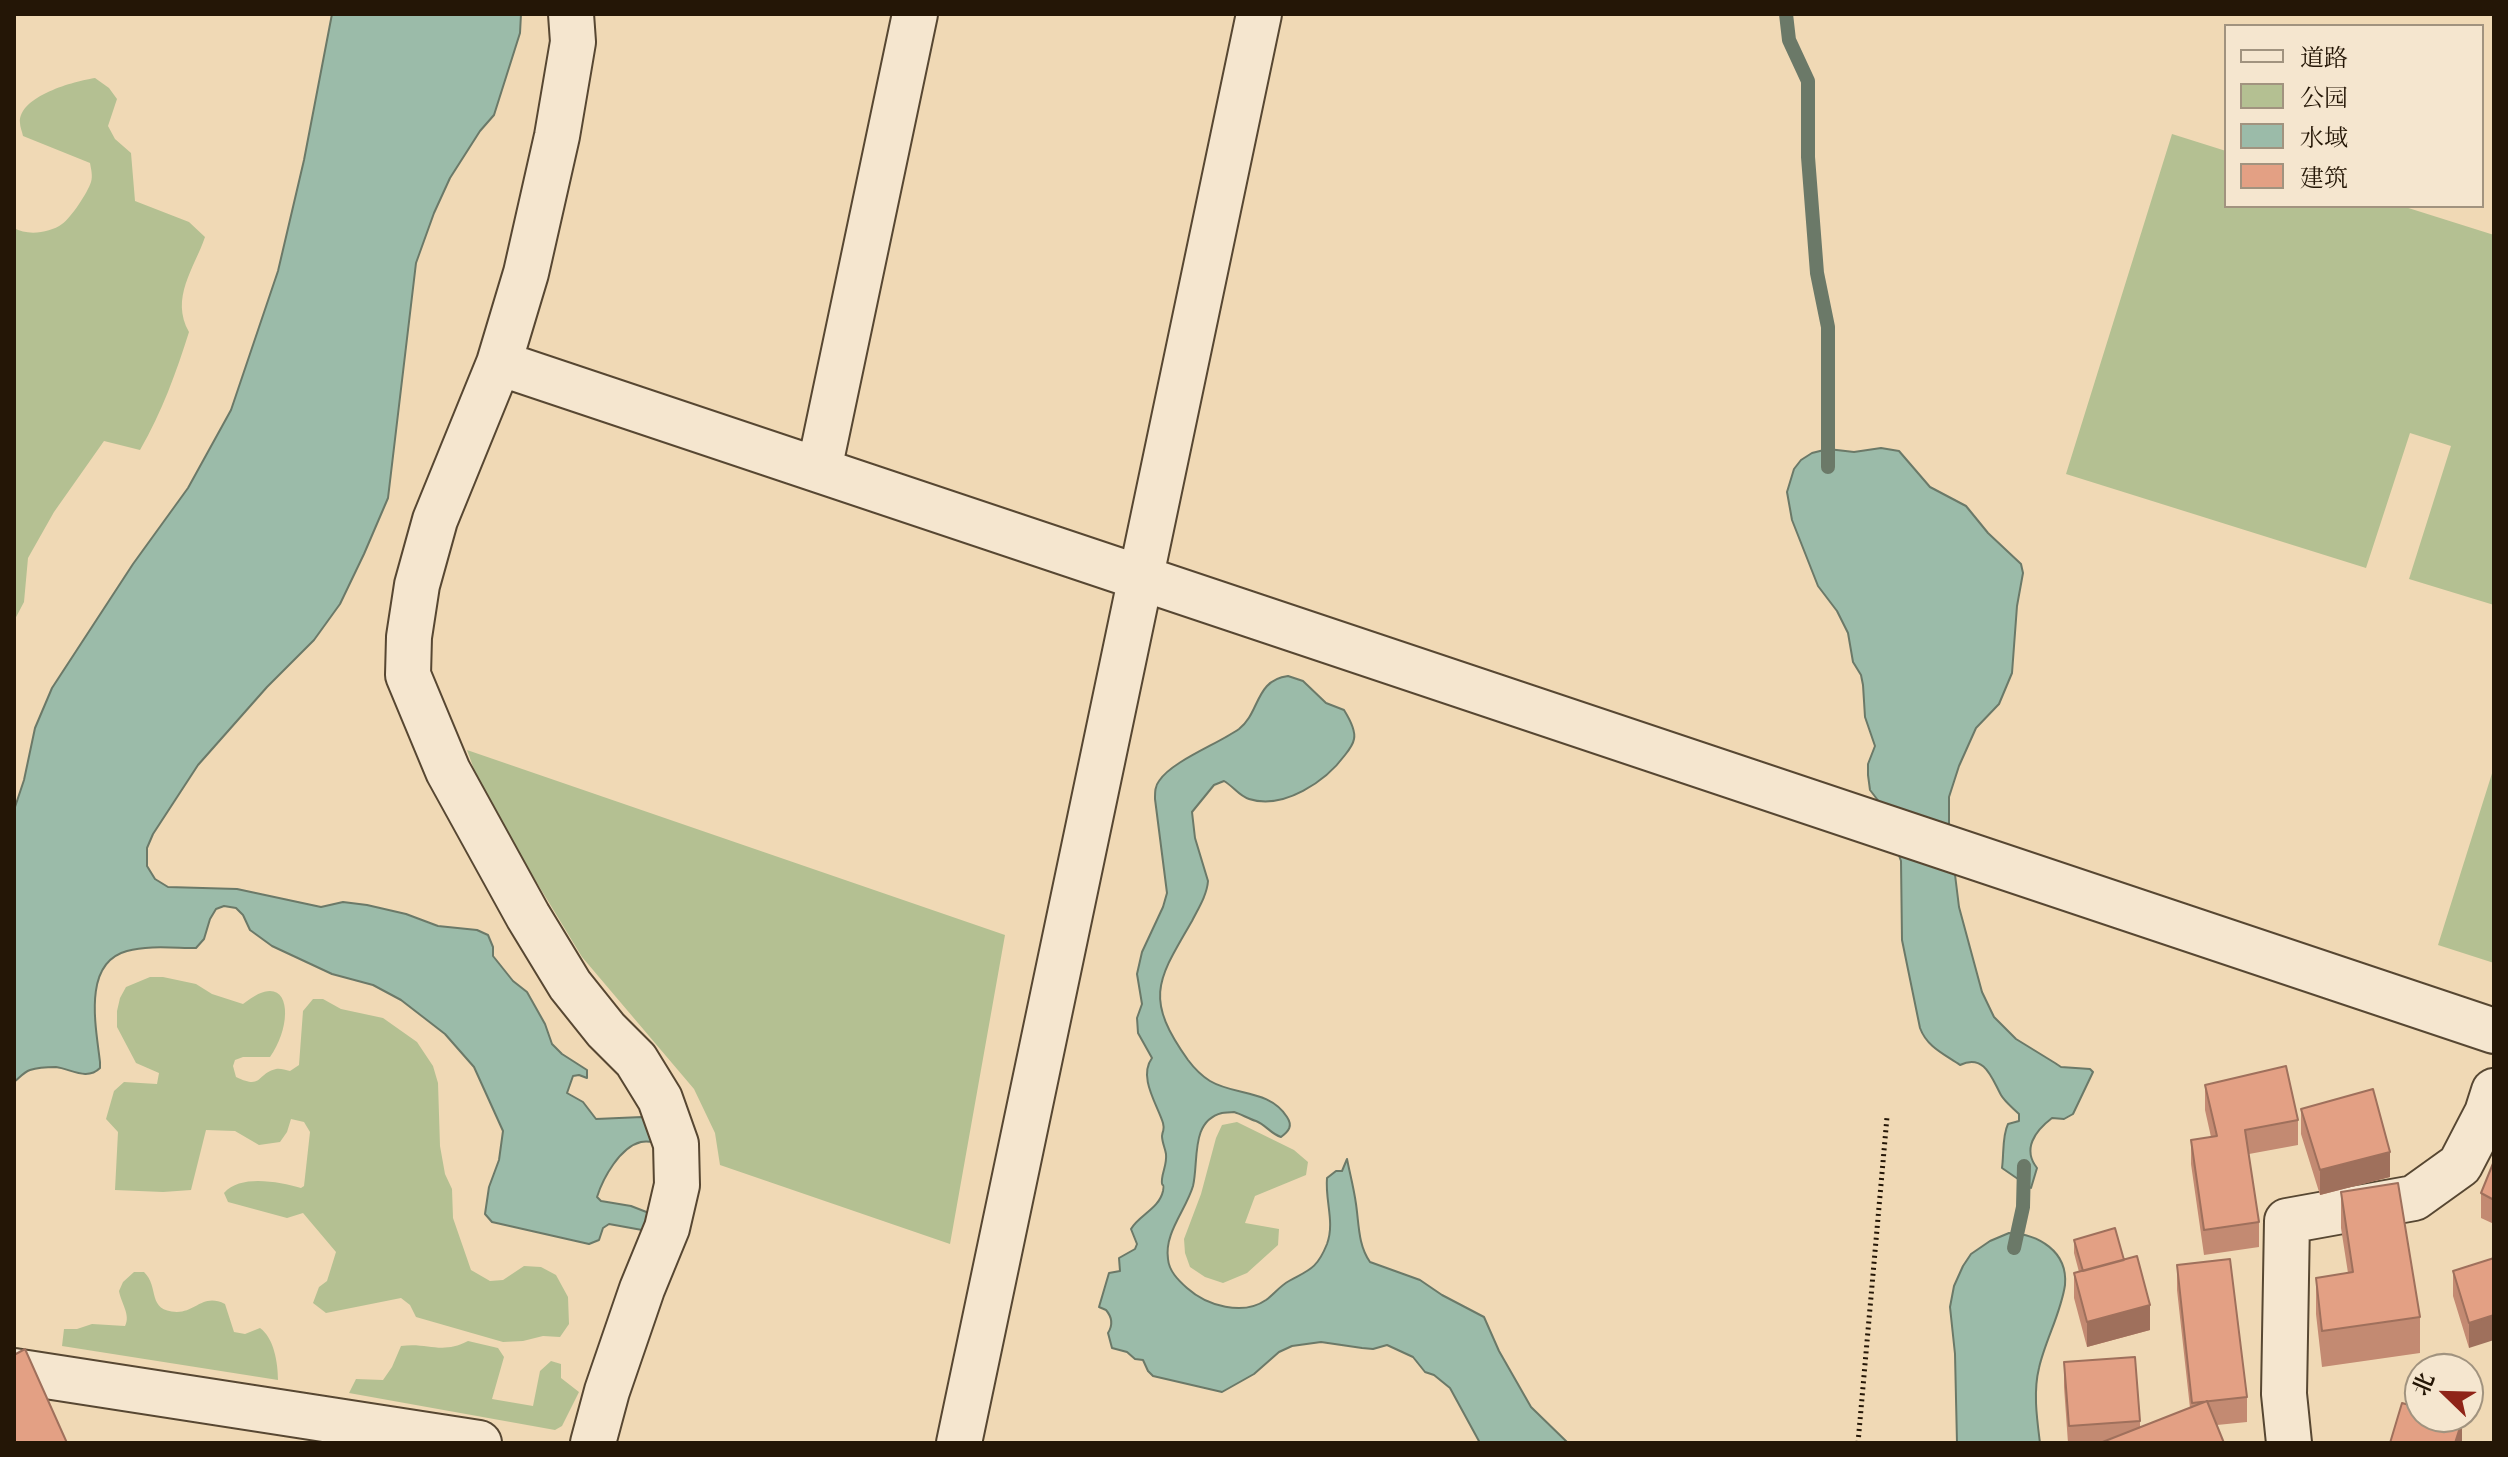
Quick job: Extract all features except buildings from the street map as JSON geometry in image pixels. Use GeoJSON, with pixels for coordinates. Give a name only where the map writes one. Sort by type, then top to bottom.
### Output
{"type":"FeatureCollection","features":[{"type":"Feature","properties":{"kind":"street"},"geometry":{"type":"LineString","coordinates":[[571,14],[573,42],[557,136],[526,273],[499,363],[435,520],[417,585],[409,637],[408,675],[448,771],[528,916],[570,985],[606,1030],[636,1060],[660,1099],[676,1144],[677,1185],[667,1228],[642,1289],[607,1391],[593,1443]]}},
{"type":"Feature","properties":{"kind":"street"},"geometry":{"type":"LineString","coordinates":[[819,470],[915,14]]}},
{"type":"Feature","properties":{"kind":"street"},"geometry":{"type":"LineString","coordinates":[[959,1443],[1259,14]]}},
{"type":"Feature","properties":{"kind":"street"},"geometry":{"type":"LineString","coordinates":[[499,363],[2494,1031]]}},
{"type":"Feature","properties":{"kind":"street"},"geometry":{"type":"LineString","coordinates":[[2289,1443],[2284,1380],[2287,1221],[2414,1198],[2460,1165],[2487,1113],[2494,1091]]}},
{"type":"Feature","properties":{"kind":"street"},"geometry":{"type":"LineString","coordinates":[[14,1371],[479,1443]]}},
{"type":"Feature","properties":{"kind":"path"},"geometry":{"type":"LineString","coordinates":[[1858,1443],[1887,1117]]}},
{"type":"Feature","properties":{"kind":"green space"},"geometry":{"type":"Polygon","coordinates":[[[95,78],[109,88],[117,99],[108,126],[115,139],[131,153],[135,201],[189,222],[205,237],[183,295],[182,307],[189,332],[155,421],[140,450],[104,441],[54,512],[28,558],[24,602],[14,621],[14,228],[38,232],[62,224],[83,198],[92,177],[90,163],[23,136],[20,123],[22,113],[38,98],[62,86],[95,78]]]}},
{"type":"Feature","properties":{"kind":"green space"},"geometry":{"type":"Polygon","coordinates":[[[2172,134],[2224,150],[2224,208],[2408,208],[2494,235],[2494,605],[2409,579],[2451,446],[2410,433],[2366,568],[2066,474],[2172,134]]]}},
{"type":"Feature","properties":{"kind":"green space"},"geometry":{"type":"Polygon","coordinates":[[[467,750],[1005,935],[950,1244],[720,1165],[715,1133],[694,1089],[582,957],[483,794],[467,750]]]}},
{"type":"Feature","properties":{"kind":"green space"},"geometry":{"type":"Polygon","coordinates":[[[2494,767],[2494,963],[2438,945],[2494,767]]]}},
{"type":"Feature","properties":{"kind":"green space"},"geometry":{"type":"Polygon","coordinates":[[[150,977],[196,984],[212,994],[243,1004],[259,994],[271,991],[279,994],[285,1015],[278,1043],[270,1057],[235,1060],[236,1077],[245,1081],[255,1082],[270,1071],[290,1071],[299,1065],[303,1011],[313,999],[323,999],[341,1009],[383,1018],[417,1042],[433,1066],[438,1083],[440,1146],[445,1174],[452,1189],[453,1218],[471,1270],[490,1281],[503,1280],[524,1266],[541,1267],[556,1275],[568,1297],[569,1324],[560,1337],[543,1336],[503,1342],[416,1317],[410,1305],[401,1298],[326,1313],[313,1303],[319,1287],[327,1281],[336,1252],[303,1213],[287,1218],[228,1202],[224,1193],[231,1187],[250,1181],[304,1186],[310,1132],[304,1122],[291,1119],[280,1142],[259,1145],[235,1131],[206,1130],[191,1190],[115,1190],[118,1132],[106,1119],[114,1091],[124,1082],[157,1084],[159,1073],[136,1063],[117,1027],[117,1011],[126,987],[150,977]]]}},
{"type":"Feature","properties":{"kind":"green space"},"geometry":{"type":"Polygon","coordinates":[[[1237,1122],[1294,1150],[1308,1162],[1306,1175],[1255,1196],[1245,1223],[1279,1229],[1278,1245],[1247,1273],[1223,1283],[1205,1277],[1190,1267],[1184,1239],[1201,1194],[1216,1138],[1222,1125],[1237,1122]]]}},
{"type":"Feature","properties":{"kind":"green space"},"geometry":{"type":"Polygon","coordinates":[[[134,1272],[144,1272],[152,1284],[157,1303],[167,1311],[184,1311],[205,1302],[217,1301],[225,1304],[234,1332],[245,1334],[260,1328],[272,1344],[278,1380],[62,1346],[64,1329],[92,1324],[125,1326],[126,1313],[119,1291],[123,1282],[134,1272]]]}},
{"type":"Feature","properties":{"kind":"green space"},"geometry":{"type":"Polygon","coordinates":[[[468,1341],[498,1348],[504,1357],[492,1399],[533,1406],[540,1371],[551,1361],[561,1364],[561,1378],[579,1392],[562,1426],[555,1430],[349,1393],[356,1379],[383,1380],[401,1346],[442,1348],[468,1341]]]}},
{"type":"Feature","properties":{"kind":"water"},"geometry":{"type":"Polygon","coordinates":[[[332,14],[521,14],[520,33],[494,115],[450,178],[416,263],[388,498],[364,554],[340,604],[314,640],[267,687],[198,765],[153,834],[147,848],[147,866],[155,879],[168,887],[237,889],[321,907],[343,902],[367,905],[406,914],[438,926],[477,930],[488,935],[493,956],[513,981],[527,992],[552,1044],[587,1070],[587,1078],[573,1076],[567,1093],[583,1102],[596,1119],[642,1117],[663,1123],[667,1145],[644,1141],[626,1150],[603,1181],[597,1197],[601,1201],[631,1206],[649,1213],[653,1227],[642,1230],[609,1224],[603,1228],[599,1240],[589,1244],[492,1222],[485,1214],[503,1131],[474,1067],[445,1034],[401,1000],[373,985],[332,974],[272,946],[250,930],[236,908],[224,906],[216,909],[204,939],[196,948],[135,949],[113,958],[103,968],[95,998],[100,1068],[95,1072],[84,1074],[56,1067],[36,1069],[26,1072],[14,1082],[14,810],[35,728],[52,688],[133,564],[188,488],[231,410],[278,271],[304,160],[332,14]]]}},
{"type":"Feature","properties":{"kind":"water"},"geometry":{"type":"Polygon","coordinates":[[[1881,448],[1899,451],[1930,487],[1966,506],[1988,533],[2021,564],[2023,573],[2012,673],[1999,704],[1976,728],[1959,766],[1949,797],[1949,826],[1959,907],[1982,992],[1994,1017],[2016,1039],[2061,1067],[2090,1069],[2093,1072],[2073,1114],[2064,1119],[2052,1118],[2032,1141],[2031,1154],[2037,1168],[2031,1188],[2002,1168],[2006,1129],[2008,1124],[2019,1121],[2019,1114],[2003,1098],[1982,1065],[1969,1062],[1960,1065],[1932,1045],[1920,1028],[1902,940],[1901,861],[1880,803],[1870,790],[1868,764],[1875,746],[1865,717],[1861,675],[1853,662],[1848,633],[1837,611],[1818,586],[1792,520],[1787,492],[1794,469],[1801,460],[1828,449],[1854,452],[1881,448]]]}},
{"type":"Feature","properties":{"kind":"water"},"geometry":{"type":"Polygon","coordinates":[[[1288,676],[1303,681],[1326,703],[1344,710],[1353,728],[1353,743],[1327,774],[1290,797],[1262,801],[1249,799],[1224,781],[1214,785],[1192,812],[1195,838],[1208,881],[1204,897],[1170,959],[1160,990],[1165,1021],[1195,1069],[1220,1086],[1271,1102],[1280,1108],[1290,1126],[1281,1137],[1260,1123],[1234,1112],[1212,1117],[1205,1124],[1198,1143],[1193,1186],[1169,1240],[1170,1267],[1187,1288],[1215,1304],[1236,1308],[1257,1305],[1266,1300],[1320,1259],[1330,1228],[1327,1178],[1336,1171],[1342,1171],[1347,1159],[1361,1241],[1370,1262],[1420,1280],[1484,1317],[1499,1351],[1531,1407],[1568,1443],[1480,1443],[1450,1388],[1425,1372],[1413,1357],[1387,1345],[1373,1349],[1321,1342],[1292,1346],[1279,1352],[1254,1374],[1222,1392],[1153,1376],[1143,1360],[1112,1348],[1108,1333],[1111,1318],[1106,1310],[1099,1307],[1109,1273],[1120,1271],[1119,1258],[1135,1249],[1137,1244],[1131,1229],[1161,1197],[1166,1161],[1163,1123],[1148,1082],[1148,1065],[1152,1058],[1138,1033],[1137,1018],[1142,1004],[1137,974],[1142,952],[1167,893],[1156,787],[1165,774],[1184,760],[1239,729],[1269,684],[1288,676]]]}},
{"type":"Feature","properties":{"kind":"water"},"geometry":{"type":"Polygon","coordinates":[[[2009,1233],[2030,1237],[2049,1247],[2062,1263],[2065,1273],[2063,1295],[2037,1377],[2040,1443],[1957,1443],[1955,1354],[1950,1307],[1954,1286],[1971,1254],[2009,1233]]]}},
{"type":"Feature","properties":{"kind":"waterway"},"geometry":{"type":"LineString","coordinates":[[1786,14],[1789,40],[1808,81],[1808,157],[1817,273],[1828,327],[1828,467]]}},
{"type":"Feature","properties":{"kind":"waterway"},"geometry":{"type":"LineString","coordinates":[[2014,1248],[2023,1207],[2024,1166]]}}]}
